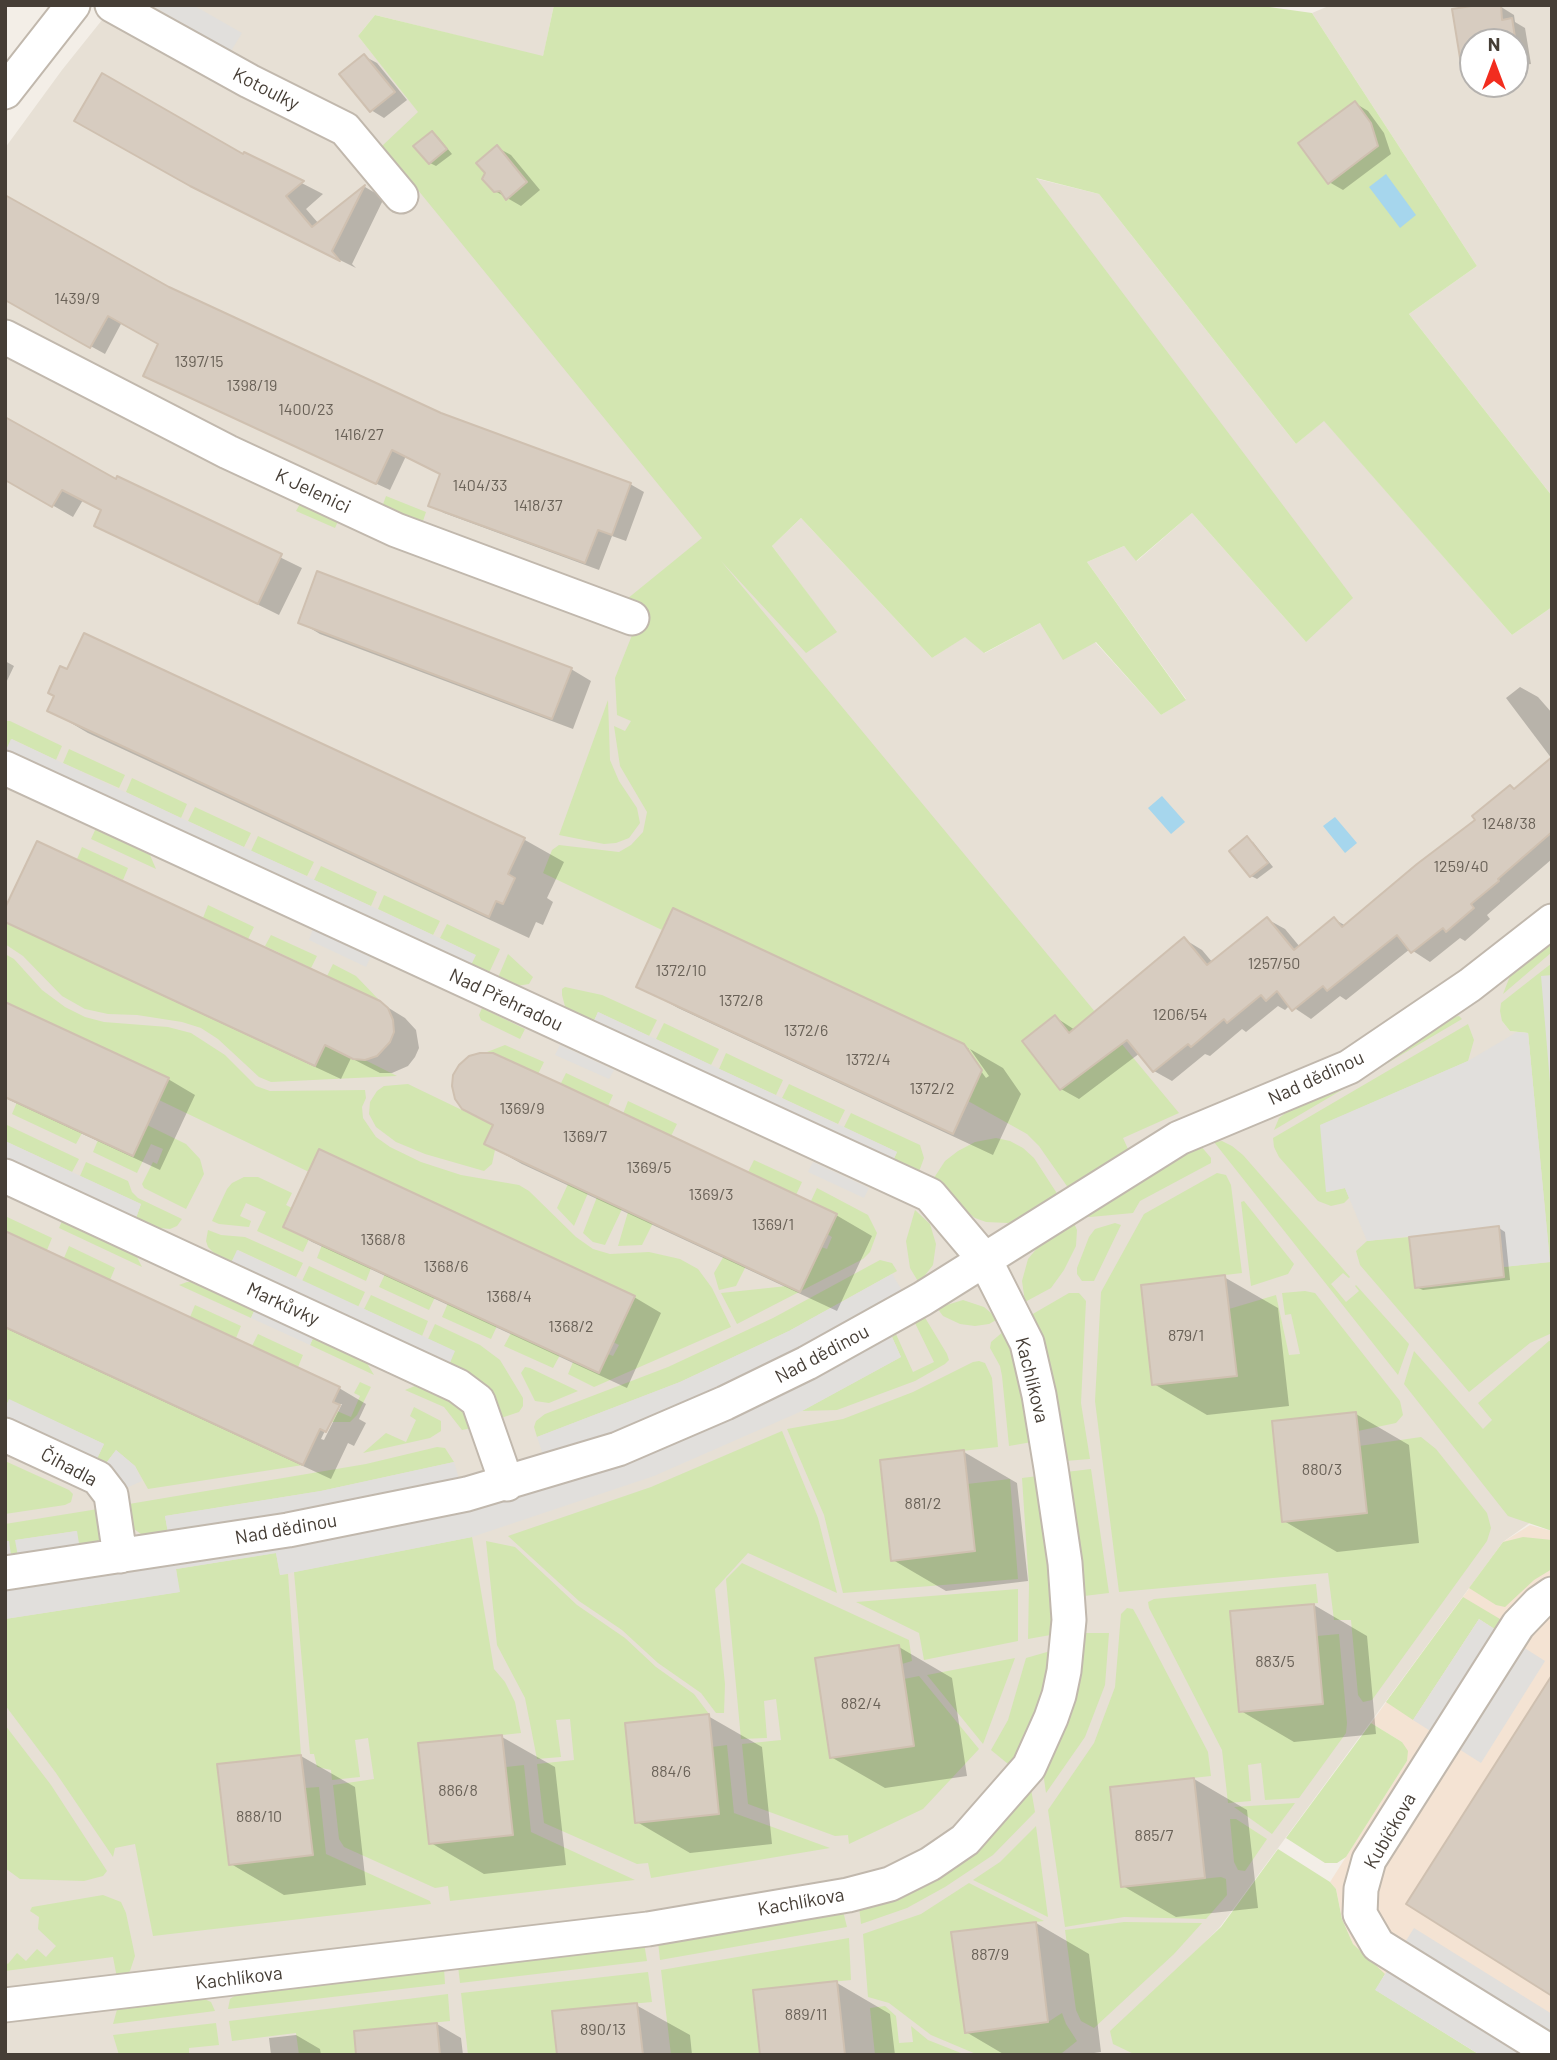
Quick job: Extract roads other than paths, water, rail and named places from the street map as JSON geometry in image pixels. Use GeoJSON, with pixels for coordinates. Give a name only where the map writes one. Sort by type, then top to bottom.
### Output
{"type":"FeatureCollection","features":[{"type":"Feature","properties":{"kind":"street"},"geometry":{"type":"LineString","coordinates":[[5,92],[73,5]]}},
{"type":"Feature","properties":{"kind":"street","name":"Kotoulky"},"geometry":{"type":"LineString","coordinates":[[112,5],[249,81],[345,129],[401,196]]}},
{"type":"Feature","properties":{"kind":"street","name":"K Jelenici"},"geometry":{"type":"LineString","coordinates":[[5,337],[228,452],[396,530],[632,618]]}},
{"type":"Feature","properties":{"kind":"street","name":"Nad Přehradou"},"geometry":{"type":"LineString","coordinates":[[5,768],[930,1195],[985,1260]]}},
{"type":"Feature","properties":{"kind":"street","name":"Nad dědinou"},"geometry":{"type":"LineString","coordinates":[[5,1573],[288,1530],[507,1484],[618,1450],[807,1363],[912,1305],[1179,1138],[1349,1067],[1470,985],[1552,921]]}},
{"type":"Feature","properties":{"kind":"street","name":"Markůvky"},"geometry":{"type":"LineString","coordinates":[[5,1175],[458,1386],[478,1401],[507,1484]]}},
{"type":"Feature","properties":{"kind":"street","name":"Kachlíkova"},"geometry":{"type":"LineString","coordinates":[[5,2005],[648,1929],[848,1895],[890,1884],[930,1864],[965,1840],[1029,1768],[1059,1695],[1069,1620],[1065,1563],[1039,1395],[1027,1343],[985,1260]]}},
{"type":"Feature","properties":{"kind":"street","name":"Čihadla"},"geometry":{"type":"LineString","coordinates":[[5,1435],[98,1478],[111,1495],[120,1556]]}},
{"type":"Feature","properties":{"kind":"street","name":"Kubíčkova"},"geometry":{"type":"LineString","coordinates":[[1552,1594],[1539,1603],[1518,1625],[1369,1860],[1361,1889],[1360,1914],[1378,1945],[1552,2053]]}},
{"type":"Feature","properties":{"kind":"water"},"geometry":{"type":"Polygon","coordinates":[[[1386,174],[1416,215],[1400,228],[1369,187],[1386,174]]]}},
{"type":"Feature","properties":{"kind":"water"},"geometry":{"type":"Polygon","coordinates":[[[1162,796],[1185,822],[1171,834],[1148,808],[1162,796]]]}},
{"type":"Feature","properties":{"kind":"water"},"geometry":{"type":"Polygon","coordinates":[[[1335,817],[1357,843],[1345,853],[1323,826],[1335,817]]]}}]}
